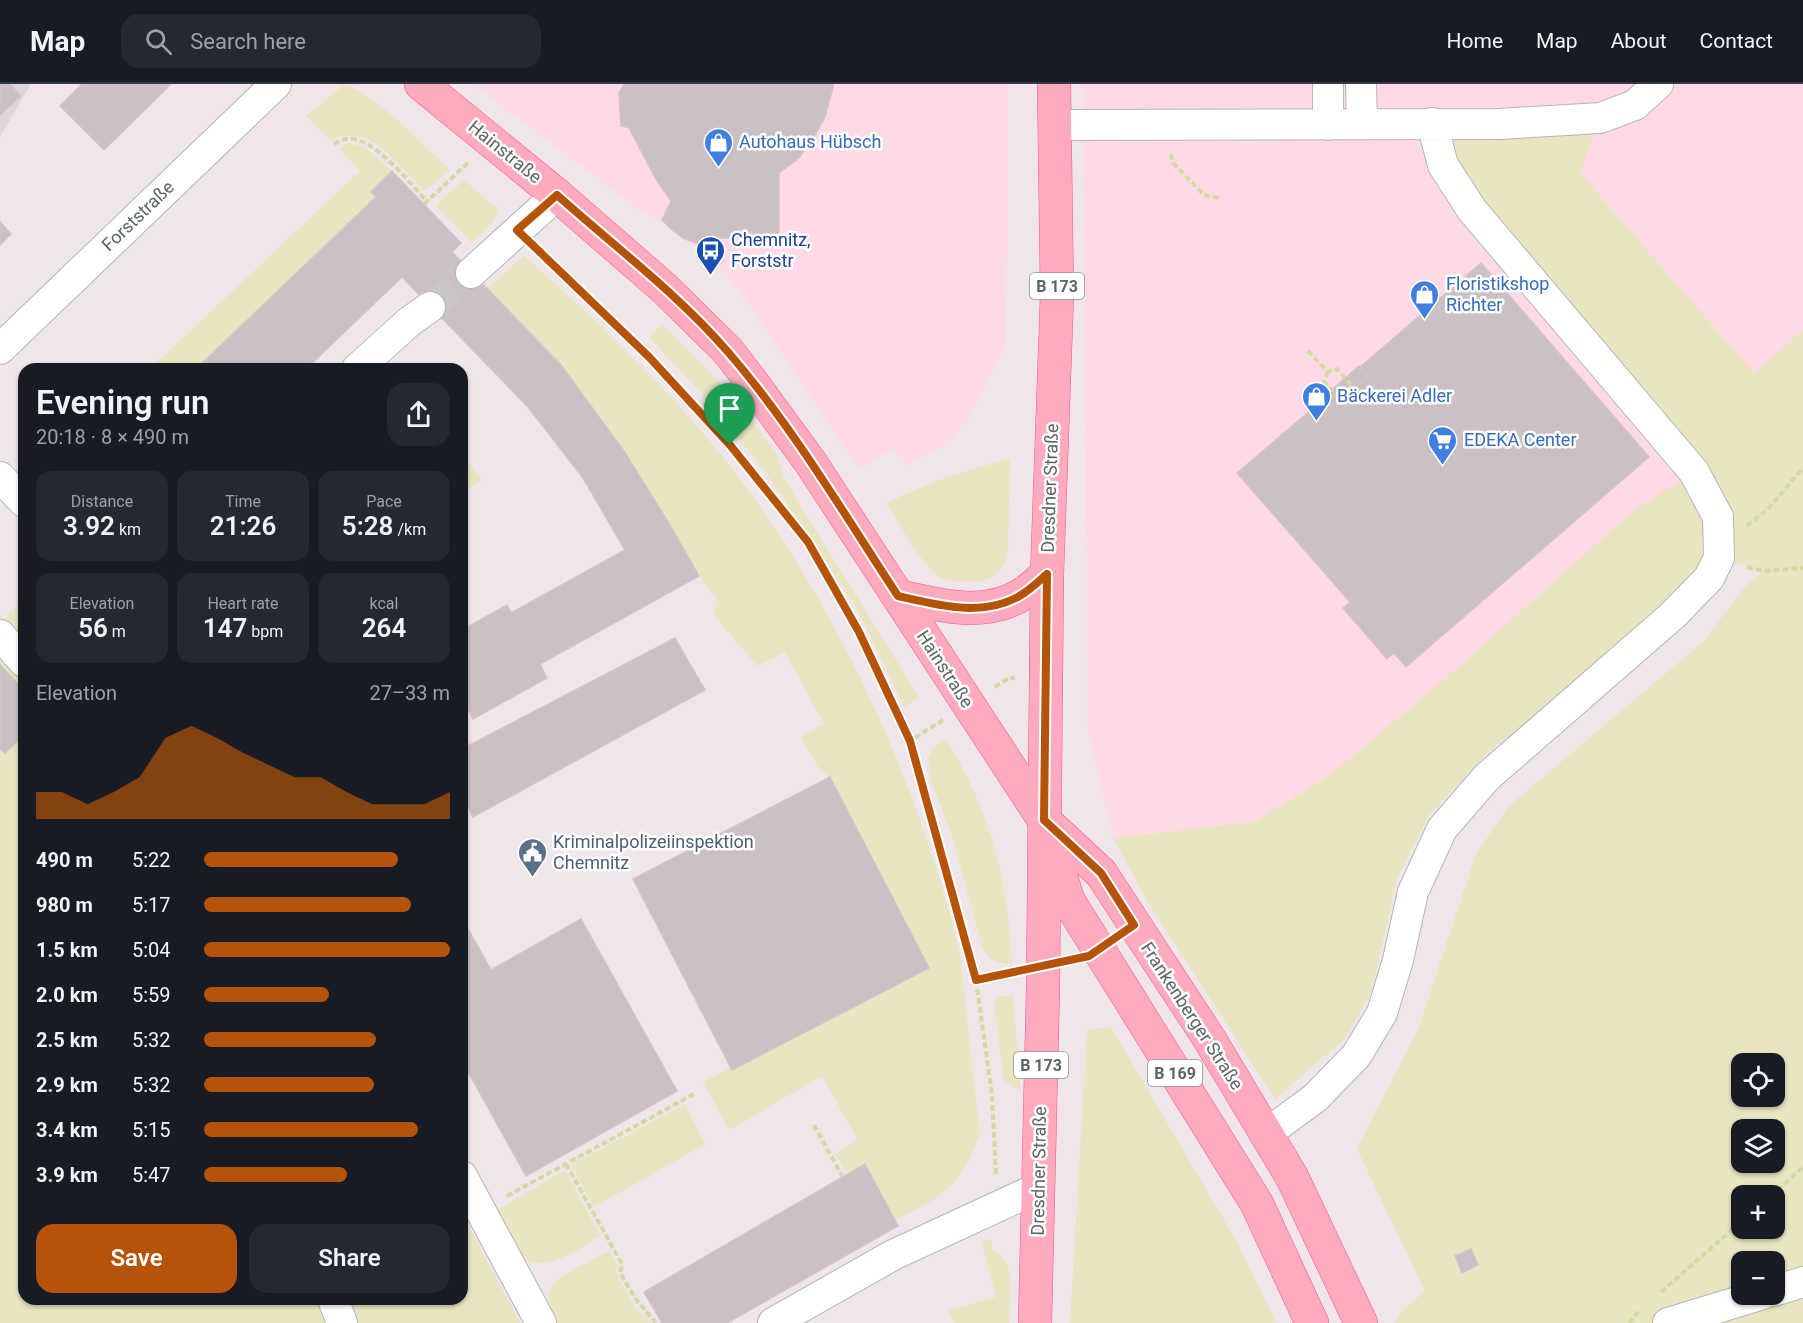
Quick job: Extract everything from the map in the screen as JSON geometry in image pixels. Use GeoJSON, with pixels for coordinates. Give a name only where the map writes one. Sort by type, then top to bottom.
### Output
{"type":"FeatureCollection","features":[{"type":"Feature","properties":{"kind":"main road","name":"Hainstraße"},"geometry":{"type":"LineString","coordinates":[[421,84],[557,195],[664,288],[728,351],[811,463],[1044,820]]}},
{"type":"Feature","properties":{"kind":"main road","name":"Dresdner Straße"},"geometry":{"type":"LineString","coordinates":[[1035,1323],[1043,965],[1047,574],[1058,295],[1054,84]]}},
{"type":"Feature","properties":{"kind":"main road"},"geometry":{"type":"LineString","coordinates":[[898,596],[963,609],[1002,603],[1021,595],[1047,574]]}},
{"type":"Feature","properties":{"kind":"main road","name":"Frankenberger Straße"},"geometry":{"type":"LineString","coordinates":[[1044,820],[1101,873],[1210,1040],[1292,1178],[1361,1323]]}},
{"type":"Feature","properties":{"kind":"main road","name":"B 169"},"geometry":{"type":"LineString","coordinates":[[1044,820],[1068,900],[1257,1204],[1312,1323]]}},
{"type":"Feature","properties":{"kind":"street","name":"Forststraße"},"geometry":{"type":"LineString","coordinates":[[0,349],[276,84]]}},
{"type":"Feature","properties":{"kind":"street"},"geometry":{"type":"LineString","coordinates":[[1328,84],[1328,125]]}},
{"type":"Feature","properties":{"kind":"street"},"geometry":{"type":"LineString","coordinates":[[1361,84],[1362,124]]}},
{"type":"Feature","properties":{"kind":"street"},"geometry":{"type":"LineString","coordinates":[[1056,125],[1498,124],[1600,118],[1635,105],[1659,84]]}},
{"type":"Feature","properties":{"kind":"street"},"geometry":{"type":"LineString","coordinates":[[1266,1134],[1315,1098],[1356,1056],[1382,1013],[1398,960],[1413,892],[1442,829],[1487,777],[1673,615],[1708,578],[1719,549],[1718,517],[1694,472],[1472,210],[1443,165],[1432,123]]}},
{"type":"Feature","properties":{"kind":"street"},"geometry":{"type":"LineString","coordinates":[[471,273],[557,195]]}},
{"type":"Feature","properties":{"kind":"street"},"geometry":{"type":"LineString","coordinates":[[364,363],[409,322],[430,307]]}},
{"type":"Feature","properties":{"kind":"street"},"geometry":{"type":"LineString","coordinates":[[0,477],[18,496]]}},
{"type":"Feature","properties":{"kind":"street"},"geometry":{"type":"LineString","coordinates":[[0,635],[18,655]]}},
{"type":"Feature","properties":{"kind":"street"},"geometry":{"type":"LineString","coordinates":[[468,1188],[541,1323]]}},
{"type":"Feature","properties":{"kind":"street"},"geometry":{"type":"LineString","coordinates":[[773,1323],[893,1255],[1038,1188]]}},
{"type":"Feature","properties":{"kind":"street"},"geometry":{"type":"LineString","coordinates":[[1785,1288],[1803,1282]]}},
{"type":"Feature","properties":{"kind":"street"},"geometry":{"type":"LineString","coordinates":[[1658,1313],[1731,1300]]}},
{"type":"Feature","properties":{"kind":"street"},"geometry":{"type":"LineString","coordinates":[[335,1305],[342,1323]]}},
{"type":"Feature","properties":{"kind":"path"},"geometry":{"type":"LineString","coordinates":[[1165,124],[1173,163],[1204,195],[1219,198]]}},
{"type":"Feature","properties":{"kind":"path"},"geometry":{"type":"LineString","coordinates":[[334,144],[348,139],[373,147],[425,203],[492,141]]}},
{"type":"Feature","properties":{"kind":"path"},"geometry":{"type":"LineString","coordinates":[[517,230],[649,357],[730,445],[808,542],[859,632],[910,741],[976,980],[992,1095],[997,1206]]}},
{"type":"Feature","properties":{"kind":"path"},"geometry":{"type":"LineString","coordinates":[[1308,351],[1328,372]]}},
{"type":"Feature","properties":{"kind":"path"},"geometry":{"type":"LineString","coordinates":[[1340,400],[1324,381],[1328,372],[1337,369],[1354,388]]}},
{"type":"Feature","properties":{"kind":"path"},"geometry":{"type":"LineString","coordinates":[[1803,468],[1767,510],[1719,549],[1764,570],[1803,568]]}},
{"type":"Feature","properties":{"kind":"path"},"geometry":{"type":"LineString","coordinates":[[910,741],[1009,678]]}},
{"type":"Feature","properties":{"kind":"path"},"geometry":{"type":"LineString","coordinates":[[976,980],[1043,965]]}},
{"type":"Feature","properties":{"kind":"path"},"geometry":{"type":"LineString","coordinates":[[480,1211],[694,1094]]}},
{"type":"Feature","properties":{"kind":"path"},"geometry":{"type":"LineString","coordinates":[[814,1125],[842,1176]]}},
{"type":"Feature","properties":{"kind":"path"},"geometry":{"type":"LineString","coordinates":[[566,1164],[622,1264],[620,1273],[638,1302],[652,1315],[656,1323]]}},
{"type":"Feature","properties":{"kind":"path"},"geometry":{"type":"LineString","coordinates":[[1783,1185],[1803,1167]]}},
{"type":"Feature","properties":{"kind":"path"},"geometry":{"type":"LineString","coordinates":[[1656,1296],[1731,1231]]}},
{"type":"Feature","properties":{"kind":"path"},"geometry":{"type":"LineString","coordinates":[[1629,1323],[1630,1319],[1658,1313]]}},
{"type":"Feature","properties":{"kind":"shaded area"},"geometry":{"type":"Polygon","coordinates":[[[0,84],[31,84],[0,137],[0,84]]]}},
{"type":"Feature","properties":{"kind":"shaded area"},"geometry":{"type":"Polygon","coordinates":[[[473,84],[624,84],[619,93],[629,128],[657,181],[671,201],[663,220],[683,238],[712,249],[719,238],[779,237],[779,173],[799,158],[814,137],[825,117],[834,84],[1008,84],[1006,343],[967,421],[947,443],[907,465],[894,448],[860,468],[746,300],[711,256],[681,238],[661,220],[638,209],[473,84]]]}},
{"type":"Feature","properties":{"kind":"shaded area"},"geometry":{"type":"Polygon","coordinates":[[[1083,84],[1803,84],[1803,330],[1754,373],[1580,173],[1600,119],[1498,124],[1694,472],[1335,771],[1254,822],[1113,838],[1088,729],[1083,84]]]}},
{"type":"Feature","properties":{"kind":"shaded area"},"geometry":{"type":"Polygon","coordinates":[[[344,85],[356,89],[384,109],[450,170],[424,191],[394,159],[370,141],[358,136],[344,136],[331,141],[306,116],[344,85]]]}},
{"type":"Feature","properties":{"kind":"shaded area"},"geometry":{"type":"Polygon","coordinates":[[[1600,118],[1580,173],[1754,373],[1803,330],[1803,1323],[1395,1323],[1399,1314],[1425,1291],[1357,1149],[1418,1029],[1476,854],[1508,807],[1704,641],[1743,589],[1763,570],[1719,558],[1673,615],[1490,750],[1430,814],[1397,878],[1372,989],[1346,1038],[1275,1099],[1148,902],[1113,838],[1254,822],[1335,771],[1461,665],[1633,511],[1694,472],[1472,210],[1432,123],[1600,118]]]}},
{"type":"Feature","properties":{"kind":"shaded area"},"geometry":{"type":"Polygon","coordinates":[[[348,143],[366,148],[392,171],[371,191],[376,197],[202,363],[156,363],[360,171],[339,149],[348,143]]]}},
{"type":"Feature","properties":{"kind":"shaded area"},"geometry":{"type":"Polygon","coordinates":[[[464,180],[499,210],[492,223],[472,243],[436,205],[464,180]]]}},
{"type":"Feature","properties":{"kind":"shaded area"},"geometry":{"type":"Polygon","coordinates":[[[524,256],[666,391],[709,440],[751,495],[791,554],[828,615],[891,745],[917,812],[960,953],[980,1134],[965,1166],[948,1188],[926,1204],[895,1220],[865,1164],[847,1173],[835,1154],[858,1140],[822,1076],[729,1130],[703,1082],[929,968],[830,777],[819,769],[801,737],[824,724],[785,652],[757,666],[713,614],[718,600],[693,565],[611,430],[560,367],[487,289],[524,256]]]}},
{"type":"Feature","properties":{"kind":"shaded area"},"geometry":{"type":"Polygon","coordinates":[[[662,324],[724,387],[777,454],[783,475],[798,502],[919,697],[904,707],[859,612],[798,519],[760,465],[698,389],[649,337],[662,324]]]}},
{"type":"Feature","properties":{"kind":"shaded area"},"geometry":{"type":"Polygon","coordinates":[[[1010,458],[1008,551],[1004,563],[994,576],[984,580],[954,582],[941,578],[919,555],[886,503],[944,478],[1010,458]]]}},
{"type":"Feature","properties":{"kind":"shaded area"},"geometry":{"type":"Polygon","coordinates":[[[468,462],[482,479],[468,490],[468,462]]]}},
{"type":"Feature","properties":{"kind":"shaded area"},"geometry":{"type":"Polygon","coordinates":[[[18,605],[18,1305],[468,1305],[468,1224],[520,1323],[0,1323],[0,616],[4,619],[18,605]]]}},
{"type":"Feature","properties":{"kind":"shaded area"},"geometry":{"type":"Polygon","coordinates":[[[946,739],[975,793],[994,847],[1006,903],[1012,964],[994,960],[982,947],[953,839],[931,781],[928,758],[934,747],[946,739]]]}},
{"type":"Feature","properties":{"kind":"shaded area"},"geometry":{"type":"Polygon","coordinates":[[[1013,995],[1020,1090],[1004,1081],[995,1010],[995,1000],[1001,996],[1013,995]]]}},
{"type":"Feature","properties":{"kind":"shaded area"},"geometry":{"type":"Polygon","coordinates":[[[1111,1027],[1237,1242],[1276,1323],[1070,1323],[1087,1030],[1111,1027]]]}},
{"type":"Feature","properties":{"kind":"shaded area"},"geometry":{"type":"Polygon","coordinates":[[[685,1104],[705,1144],[594,1207],[571,1165],[685,1104]]]}},
{"type":"Feature","properties":{"kind":"shaded area"},"geometry":{"type":"Polygon","coordinates":[[[565,1170],[600,1236],[560,1259],[537,1263],[527,1261],[514,1251],[496,1211],[565,1170]]]}},
{"type":"Feature","properties":{"kind":"shaded area"},"geometry":{"type":"Polygon","coordinates":[[[981,1239],[992,1240],[992,1251],[1006,1263],[1009,1272],[1011,1292],[1009,1323],[955,1323],[948,1311],[996,1297],[981,1239]]]}},
{"type":"Feature","properties":{"kind":"shaded area"},"geometry":{"type":"Polygon","coordinates":[[[609,1251],[617,1264],[615,1272],[635,1308],[651,1323],[553,1323],[549,1297],[555,1282],[609,1251]]]}},
{"type":"Feature","properties":{"kind":"building"},"geometry":{"type":"Polygon","coordinates":[[[0,84],[10,84],[21,96],[0,115],[0,84]]]}},
{"type":"Feature","properties":{"kind":"building"},"geometry":{"type":"Polygon","coordinates":[[[82,84],[171,84],[104,150],[60,106],[82,84]]]}},
{"type":"Feature","properties":{"kind":"building","name":"Autohaus Hübsch"},"geometry":{"type":"Polygon","coordinates":[[[624,84],[834,84],[825,117],[814,137],[799,158],[779,173],[779,238],[719,238],[712,249],[683,238],[670,228],[662,220],[671,201],[657,181],[629,128],[621,126],[619,93],[624,84]]]}},
{"type":"Feature","properties":{"kind":"building"},"geometry":{"type":"Polygon","coordinates":[[[392,171],[461,243],[452,252],[561,365],[624,451],[699,576],[540,664],[547,678],[473,719],[468,709],[468,627],[507,605],[511,613],[625,550],[583,478],[528,407],[402,277],[312,363],[202,363],[376,197],[371,192],[392,171]]]}},
{"type":"Feature","properties":{"kind":"building"},"geometry":{"type":"Polygon","coordinates":[[[0,222],[11,234],[0,245],[0,222]]]}},
{"type":"Feature","properties":{"kind":"building","name":"EDEKA Center"},"geometry":{"type":"Polygon","coordinates":[[[1481,263],[1649,457],[1406,667],[1394,653],[1387,659],[1343,608],[1350,602],[1237,473],[1319,403],[1326,412],[1368,376],[1360,367],[1481,263]]]}},
{"type":"Feature","properties":{"kind":"building"},"geometry":{"type":"Polygon","coordinates":[[[1359,366],[1368,376],[1326,412],[1318,402],[1359,366]]]}},
{"type":"Feature","properties":{"kind":"building"},"geometry":{"type":"Polygon","coordinates":[[[675,638],[705,690],[473,817],[468,807],[468,746],[675,638]]]}},
{"type":"Feature","properties":{"kind":"building"},"geometry":{"type":"Polygon","coordinates":[[[0,665],[18,684],[18,741],[5,753],[0,749],[0,665]]]}},
{"type":"Feature","properties":{"kind":"building"},"geometry":{"type":"Polygon","coordinates":[[[830,777],[929,968],[732,1070],[633,879],[830,777]]]}},
{"type":"Feature","properties":{"kind":"building"},"geometry":{"type":"Polygon","coordinates":[[[581,919],[677,1091],[526,1176],[468,1072],[468,929],[491,970],[581,919]]]}},
{"type":"Feature","properties":{"kind":"building"},"geometry":{"type":"Polygon","coordinates":[[[865,1164],[898,1226],[727,1323],[662,1323],[644,1292],[865,1164]]]}},
{"type":"Feature","properties":{"kind":"building"},"geometry":{"type":"Polygon","coordinates":[[[1471,1249],[1478,1265],[1462,1273],[1455,1256],[1471,1249]]]}},
{"type":"Feature","properties":{"kind":"tunnel"},"geometry":{"type":"LineString","coordinates":[[430,307],[471,273]]}},
{"type":"Feature","properties":{"kind":"place","name":"Autohaus Hübsch"},"geometry":{"type":"Point","coordinates":[718,168]}},
{"type":"Feature","properties":{"kind":"place","name":"Chemnitz, Forststr"},"geometry":{"type":"Point","coordinates":[710,276]}},
{"type":"Feature","properties":{"kind":"place","name":"Floristikshop Richter"},"geometry":{"type":"Point","coordinates":[1425,320]}},
{"type":"Feature","properties":{"kind":"place","name":"Bäckerei Adler"},"geometry":{"type":"Point","coordinates":[1316,422]}},
{"type":"Feature","properties":{"kind":"place","name":"EDEKA Center"},"geometry":{"type":"Point","coordinates":[1443,466]}},
{"type":"Feature","properties":{"kind":"place","name":"Kriminalpolizeiinspektion Chemnitz"},"geometry":{"type":"Point","coordinates":[532,878]}},
{"type":"Feature","properties":{"kind":"route"},"geometry":{"type":"LineString","coordinates":[[557,195],[664,288],[728,351],[811,463],[898,596],[963,609],[1002,603],[1021,595],[1047,574],[1044,820],[1101,873],[1134,925],[1089,956],[976,980],[910,741],[859,632],[808,542],[730,445],[649,357],[517,230],[557,195]]}}]}
